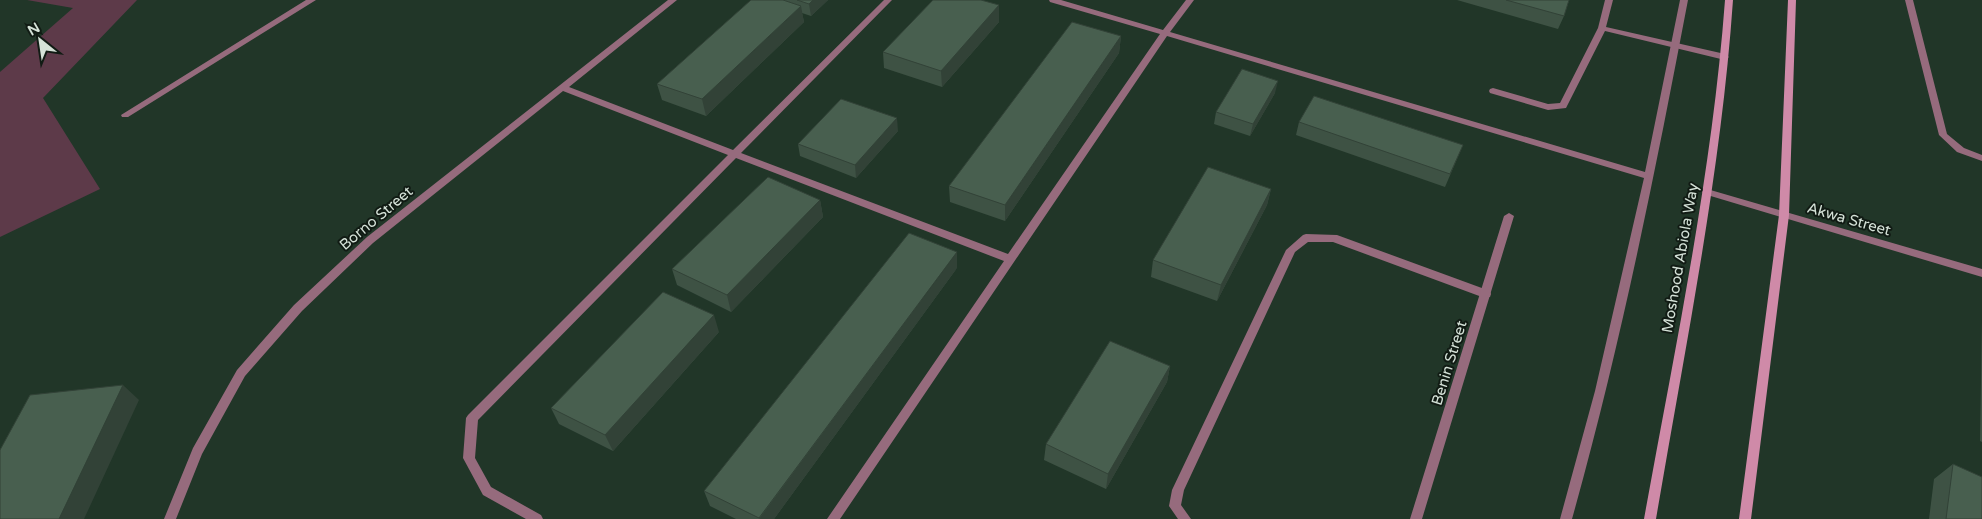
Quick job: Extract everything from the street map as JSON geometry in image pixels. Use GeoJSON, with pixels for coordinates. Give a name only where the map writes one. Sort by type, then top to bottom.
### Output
{"type":"FeatureCollection","features":[{"type":"Feature","properties":{"kind":"main road","name":"Moshood Abiola Way"},"geometry":{"type":"LineString","coordinates":[[1650,519],[1707,192],[1725,57],[1729,0]]}},
{"type":"Feature","properties":{"kind":"main road"},"geometry":{"type":"LineString","coordinates":[[1745,519],[1784,215],[1792,0]]}},
{"type":"Feature","properties":{"kind":"street"},"geometry":{"type":"LineString","coordinates":[[125,115],[312,0]]}},
{"type":"Feature","properties":{"kind":"street","name":"Borno Street"},"geometry":{"type":"LineString","coordinates":[[170,519],[197,452],[241,373],[298,308],[370,240],[673,0]]}},
{"type":"Feature","properties":{"kind":"street"},"geometry":{"type":"LineString","coordinates":[[537,519],[487,491],[469,458],[472,418],[888,0]]}},
{"type":"Feature","properties":{"kind":"street"},"geometry":{"type":"LineString","coordinates":[[1053,0],[1649,176]]}},
{"type":"Feature","properties":{"kind":"street"},"geometry":{"type":"LineString","coordinates":[[833,519],[1165,33],[1190,0]]}},
{"type":"Feature","properties":{"kind":"street"},"geometry":{"type":"LineString","coordinates":[[1493,91],[1548,107],[1563,106],[1602,28],[1610,0]]}},
{"type":"Feature","properties":{"kind":"street"},"geometry":{"type":"LineString","coordinates":[[1566,519],[1592,432],[1649,176],[1684,0]]}},
{"type":"Feature","properties":{"kind":"street"},"geometry":{"type":"LineString","coordinates":[[1909,0],[1943,135],[1952,145],[1966,154],[1982,158]]}},
{"type":"Feature","properties":{"kind":"street"},"geometry":{"type":"LineString","coordinates":[[1602,28],[1725,57]]}},
{"type":"Feature","properties":{"kind":"street"},"geometry":{"type":"LineString","coordinates":[[563,88],[1010,260]]}},
{"type":"Feature","properties":{"kind":"street","name":"Akwa Street"},"geometry":{"type":"LineString","coordinates":[[1707,192],[1982,273]]}},
{"type":"Feature","properties":{"kind":"street","name":"Benin Street"},"geometry":{"type":"LineString","coordinates":[[1416,519],[1509,216]]}},
{"type":"Feature","properties":{"kind":"street"},"geometry":{"type":"LineString","coordinates":[[1185,519],[1175,506],[1178,490],[1291,250],[1306,238],[1334,238],[1486,294]]}},
{"type":"Feature","properties":{"kind":"shaded area"},"geometry":{"type":"Polygon","coordinates":[[[27,0],[137,0],[43,98],[100,189],[0,237],[0,72],[73,8],[27,0]]]}},
{"type":"Feature","properties":{"kind":"building"},"geometry":{"type":"Polygon","coordinates":[[[751,0],[783,0],[801,6],[702,99],[657,84],[751,0]]]}},
{"type":"Feature","properties":{"kind":"building"},"geometry":{"type":"Polygon","coordinates":[[[797,0],[813,0],[809,4],[797,0]]]}},
{"type":"Feature","properties":{"kind":"building"},"geometry":{"type":"Polygon","coordinates":[[[933,0],[981,0],[999,5],[941,71],[883,52],[933,0]]]}},
{"type":"Feature","properties":{"kind":"building"},"geometry":{"type":"Polygon","coordinates":[[[1506,0],[1569,0],[1564,16],[1506,0]]]}},
{"type":"Feature","properties":{"kind":"building"},"geometry":{"type":"Polygon","coordinates":[[[1072,22],[1121,36],[1005,205],[949,186],[1072,22]]]}},
{"type":"Feature","properties":{"kind":"building"},"geometry":{"type":"Polygon","coordinates":[[[1242,69],[1278,81],[1253,124],[1216,112],[1242,69]]]}},
{"type":"Feature","properties":{"kind":"building"},"geometry":{"type":"Polygon","coordinates":[[[1314,96],[1463,145],[1450,174],[1299,122],[1314,96]]]}},
{"type":"Feature","properties":{"kind":"building"},"geometry":{"type":"Polygon","coordinates":[[[841,99],[897,118],[855,165],[798,144],[841,99]]]}},
{"type":"Feature","properties":{"kind":"building"},"geometry":{"type":"Polygon","coordinates":[[[1208,167],[1271,189],[1221,285],[1153,260],[1208,167]]]}},
{"type":"Feature","properties":{"kind":"building"},"geometry":{"type":"Polygon","coordinates":[[[768,177],[820,200],[727,295],[672,269],[768,177]]]}},
{"type":"Feature","properties":{"kind":"building"},"geometry":{"type":"Polygon","coordinates":[[[909,233],[957,252],[759,518],[704,491],[909,233]]]}},
{"type":"Feature","properties":{"kind":"building"},"geometry":{"type":"Polygon","coordinates":[[[663,292],[714,315],[605,435],[551,408],[663,292]]]}},
{"type":"Feature","properties":{"kind":"building"},"geometry":{"type":"Polygon","coordinates":[[[1110,341],[1170,366],[1108,474],[1046,444],[1110,341]]]}},
{"type":"Feature","properties":{"kind":"building"},"geometry":{"type":"Polygon","coordinates":[[[123,385],[59,519],[0,519],[0,450],[30,395],[123,385]]]}},
{"type":"Feature","properties":{"kind":"building"},"geometry":{"type":"Polygon","coordinates":[[[1953,464],[1982,477],[1982,519],[1946,519],[1953,464]]]}}]}
